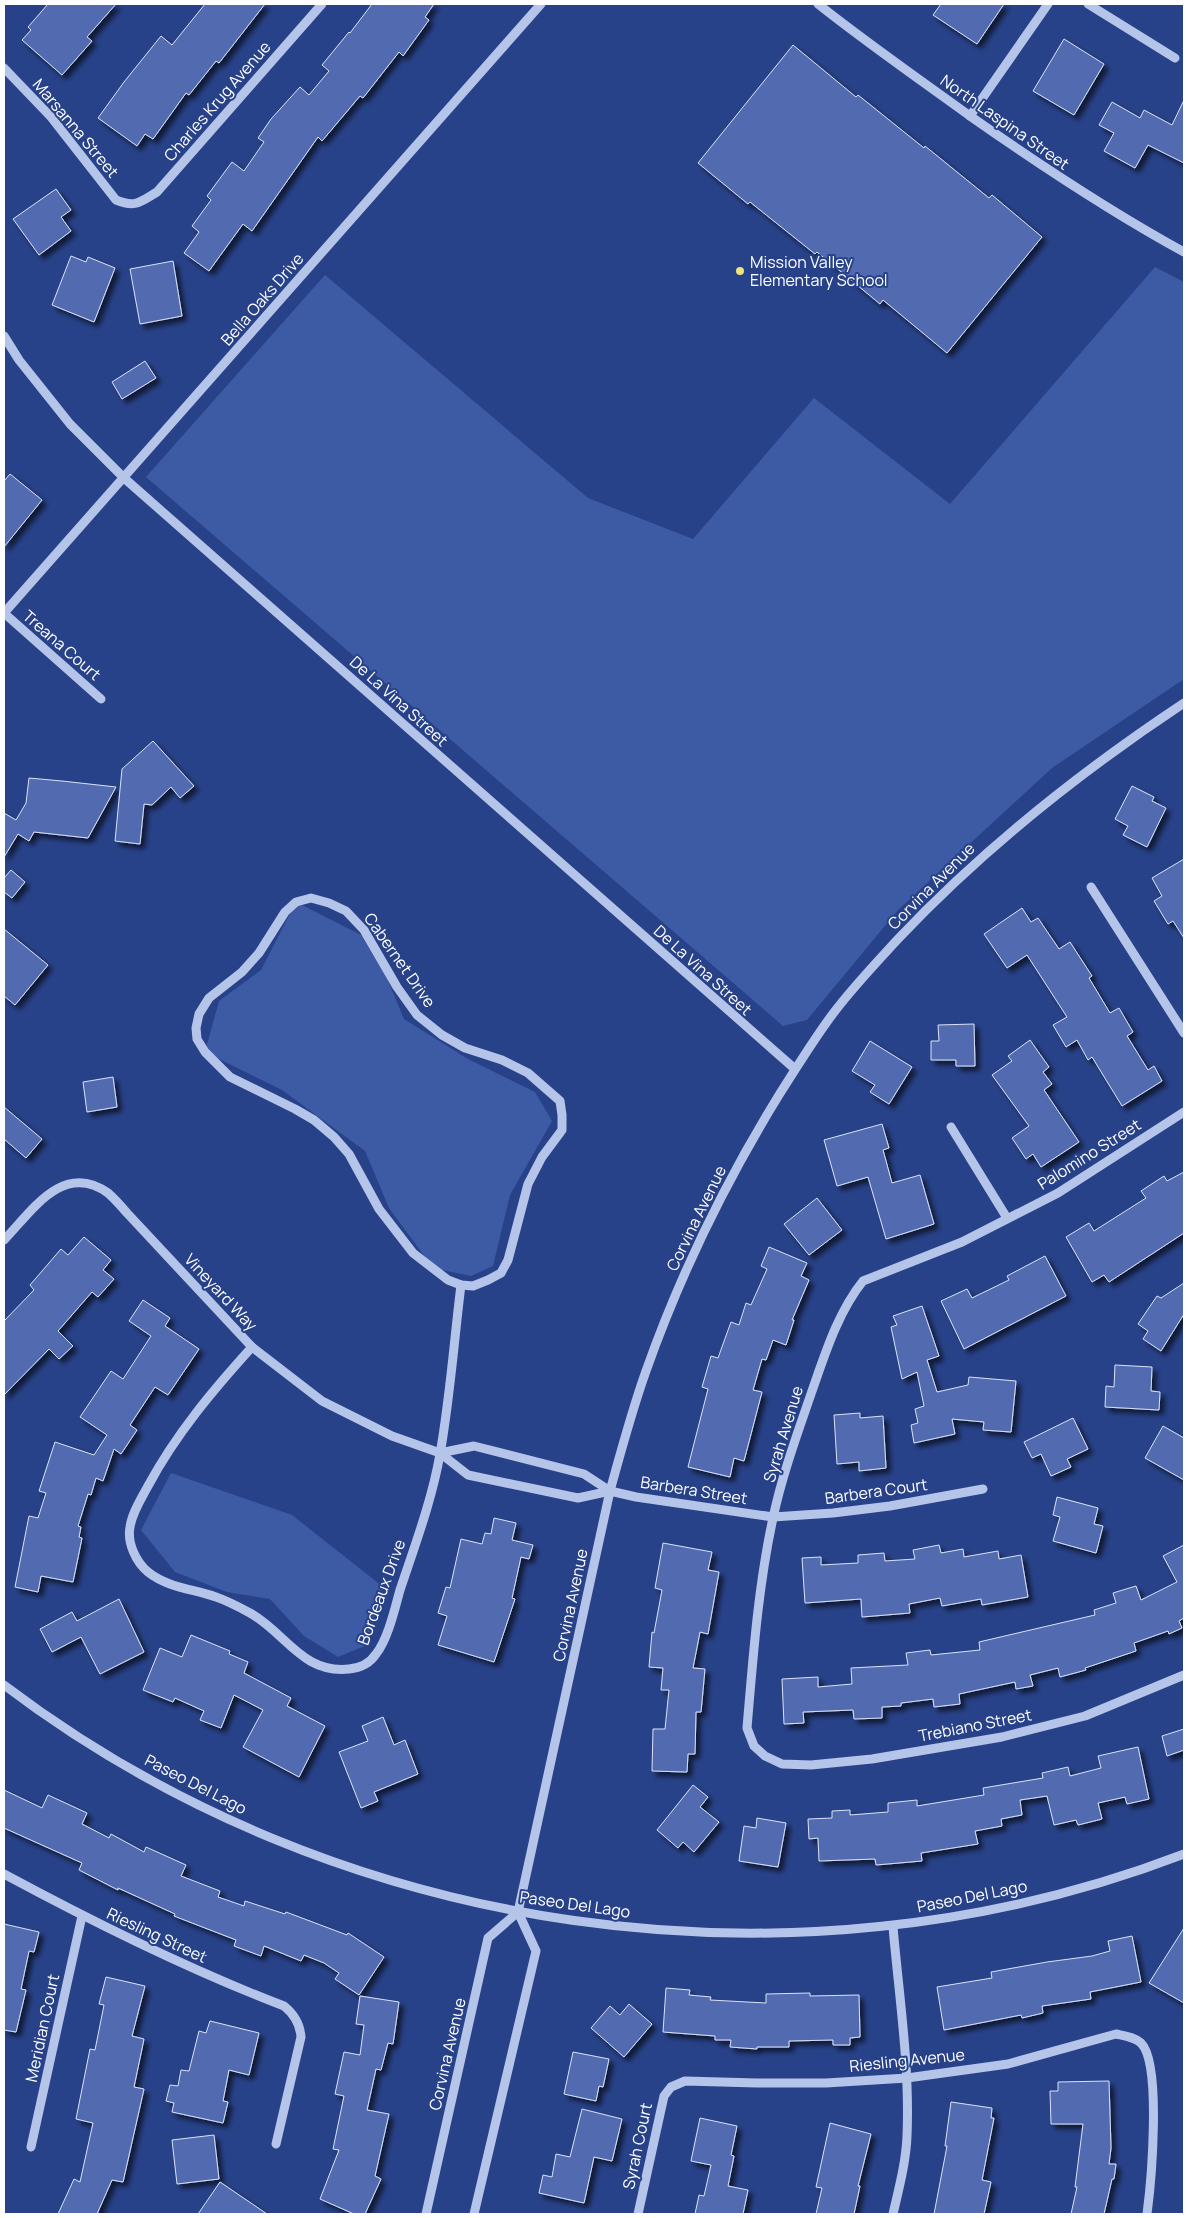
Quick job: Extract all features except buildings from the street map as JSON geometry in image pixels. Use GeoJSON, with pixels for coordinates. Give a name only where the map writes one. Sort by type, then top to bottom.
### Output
{"type":"FeatureCollection","features":[{"type":"Feature","properties":{"kind":"street","name":"Charles Krug Avenue"},"geometry":{"type":"LineString","coordinates":[[126,204],[136,205],[157,192],[322,4]]}},
{"type":"Feature","properties":{"kind":"street","name":"Bella Oaks Drive"},"geometry":{"type":"LineString","coordinates":[[4,613],[541,4]]}},
{"type":"Feature","properties":{"kind":"street","name":"North Laspina Street"},"geometry":{"type":"LineString","coordinates":[[818,4],[877,51],[1033,161],[1111,211],[1184,252]]}},
{"type":"Feature","properties":{"kind":"street"},"geometry":{"type":"LineString","coordinates":[[970,116],[1048,4]]}},
{"type":"Feature","properties":{"kind":"street"},"geometry":{"type":"LineString","coordinates":[[1088,4],[1176,58]]}},
{"type":"Feature","properties":{"kind":"street","name":"Marsanna Street"},"geometry":{"type":"LineString","coordinates":[[4,68],[51,117],[116,200],[126,204]]}},
{"type":"Feature","properties":{"kind":"street","name":"De La Vina Street"},"geometry":{"type":"LineString","coordinates":[[4,336],[19,360],[70,424],[124,478],[795,1070]]}},
{"type":"Feature","properties":{"kind":"street","name":"Treana Court"},"geometry":{"type":"LineString","coordinates":[[4,613],[101,699]]}},
{"type":"Feature","properties":{"kind":"street","name":"Corvina Avenue"},"geometry":{"type":"LineString","coordinates":[[426,2214],[488,1938],[518,1912],[610,1491],[646,1371],[692,1258],[753,1138],[834,1011],[871,968],[959,877],[1010,832],[1066,786],[1184,703]]}},
{"type":"Feature","properties":{"kind":"street"},"geometry":{"type":"LineString","coordinates":[[1091,887],[1184,1033]]}},
{"type":"Feature","properties":{"kind":"street","name":"Cabernet Drive"},"geometry":{"type":"LineString","coordinates":[[312,898],[346,911],[364,930],[417,1015],[442,1035],[464,1048],[502,1060],[528,1073],[560,1101],[562,1130],[542,1158],[528,1184],[508,1260],[501,1273],[473,1286],[460,1286],[448,1280],[414,1253],[396,1233],[379,1209],[349,1154],[334,1137],[314,1120],[295,1109],[230,1077],[205,1052],[197,1039],[196,1028],[199,1014],[209,998],[242,972],[259,953],[285,912],[296,902],[312,898]]}},
{"type":"Feature","properties":{"kind":"street","name":"Palomino Street"},"geometry":{"type":"LineString","coordinates":[[1007,1218],[1058,1193],[1184,1112]]}},
{"type":"Feature","properties":{"kind":"street"},"geometry":{"type":"LineString","coordinates":[[951,1126],[1007,1218]]}},
{"type":"Feature","properties":{"kind":"street","name":"Vineyard Way"},"geometry":{"type":"LineString","coordinates":[[4,1240],[57,1187],[72,1182],[92,1185],[107,1193],[127,1212],[252,1347],[322,1401],[392,1436],[440,1453],[468,1475],[578,1498],[610,1491]]}},
{"type":"Feature","properties":{"kind":"street","name":"Syrah Avenue"},"geometry":{"type":"LineString","coordinates":[[765,1756],[754,1746],[747,1728],[760,1600],[773,1517],[798,1431],[821,1365],[845,1310],[863,1281],[962,1242],[1007,1218]]}},
{"type":"Feature","properties":{"kind":"street","name":"Bordeaux Drive"},"geometry":{"type":"LineString","coordinates":[[252,1347],[188,1423],[162,1461],[138,1504],[129,1529],[131,1545],[136,1559],[147,1572],[162,1581],[236,1605],[255,1616],[308,1661],[320,1667],[337,1670],[353,1668],[368,1663],[378,1652],[391,1618],[432,1491],[440,1453],[460,1286]]}},
{"type":"Feature","properties":{"kind":"street"},"geometry":{"type":"LineString","coordinates":[[440,1453],[474,1446],[584,1474],[610,1491]]}},
{"type":"Feature","properties":{"kind":"street","name":"Barbera Court"},"geometry":{"type":"LineString","coordinates":[[773,1517],[834,1513],[890,1506],[983,1490]]}},
{"type":"Feature","properties":{"kind":"street","name":"Barbera Street"},"geometry":{"type":"LineString","coordinates":[[610,1491],[636,1498],[773,1517]]}},
{"type":"Feature","properties":{"kind":"street","name":"Trebiano Street"},"geometry":{"type":"LineString","coordinates":[[765,1756],[782,1764],[811,1766],[872,1760],[1002,1737],[1085,1716],[1184,1674]]}},
{"type":"Feature","properties":{"kind":"street","name":"Paseo Del Lago"},"geometry":{"type":"LineString","coordinates":[[4,1684],[62,1726],[115,1759],[190,1800],[249,1828],[315,1855],[377,1876],[438,1894],[549,1918],[616,1926],[710,1933],[788,1933],[893,1926],[996,1908],[1064,1893],[1129,1874],[1184,1854]]}},
{"type":"Feature","properties":{"kind":"street","name":"Riesling Street"},"geometry":{"type":"LineString","coordinates":[[4,1874],[82,1916],[188,1967],[284,2006],[291,2012],[300,2028],[301,2037],[276,2144]]}},
{"type":"Feature","properties":{"kind":"street"},"geometry":{"type":"LineString","coordinates":[[474,2214],[536,1950],[518,1912]]}},
{"type":"Feature","properties":{"kind":"street","name":"Meridian Court"},"geometry":{"type":"LineString","coordinates":[[31,2147],[82,1916]]}},
{"type":"Feature","properties":{"kind":"street"},"geometry":{"type":"LineString","coordinates":[[893,1926],[907,2078],[907,2136],[903,2170],[893,2214]]}},
{"type":"Feature","properties":{"kind":"street","name":"Riesling Avenue"},"geometry":{"type":"LineString","coordinates":[[670,2086],[684,2080],[757,2084],[907,2078],[1008,2064],[1116,2034],[1130,2036],[1141,2043],[1147,2052],[1154,2110],[1153,2166],[1147,2214]]}},
{"type":"Feature","properties":{"kind":"street","name":"Syrah Court"},"geometry":{"type":"LineString","coordinates":[[638,2214],[664,2096],[670,2086]]}},
{"type":"Feature","properties":{"kind":"shaded area"},"geometry":{"type":"Polygon","coordinates":[[[1155,267],[1184,282],[1184,679],[1052,768],[898,910],[807,1020],[783,1026],[146,477],[325,275],[588,498],[693,539],[814,398],[950,504],[1155,267]]]}},
{"type":"Feature","properties":{"kind":"shaded area"},"geometry":{"type":"Polygon","coordinates":[[[296,902],[371,940],[404,1019],[468,1059],[535,1092],[552,1121],[510,1195],[493,1266],[471,1276],[433,1268],[389,1208],[365,1151],[282,1090],[205,1052],[219,1001],[261,970],[296,902]]]}},
{"type":"Feature","properties":{"kind":"shaded area"},"geometry":{"type":"Polygon","coordinates":[[[171,1473],[292,1515],[382,1586],[367,1645],[338,1657],[304,1636],[270,1599],[227,1592],[175,1572],[141,1530],[171,1473]]]}},
{"type":"Feature","properties":{"kind":"place","name":"Mission Valley Elementary School"},"geometry":{"type":"Point","coordinates":[740,271]}}]}
